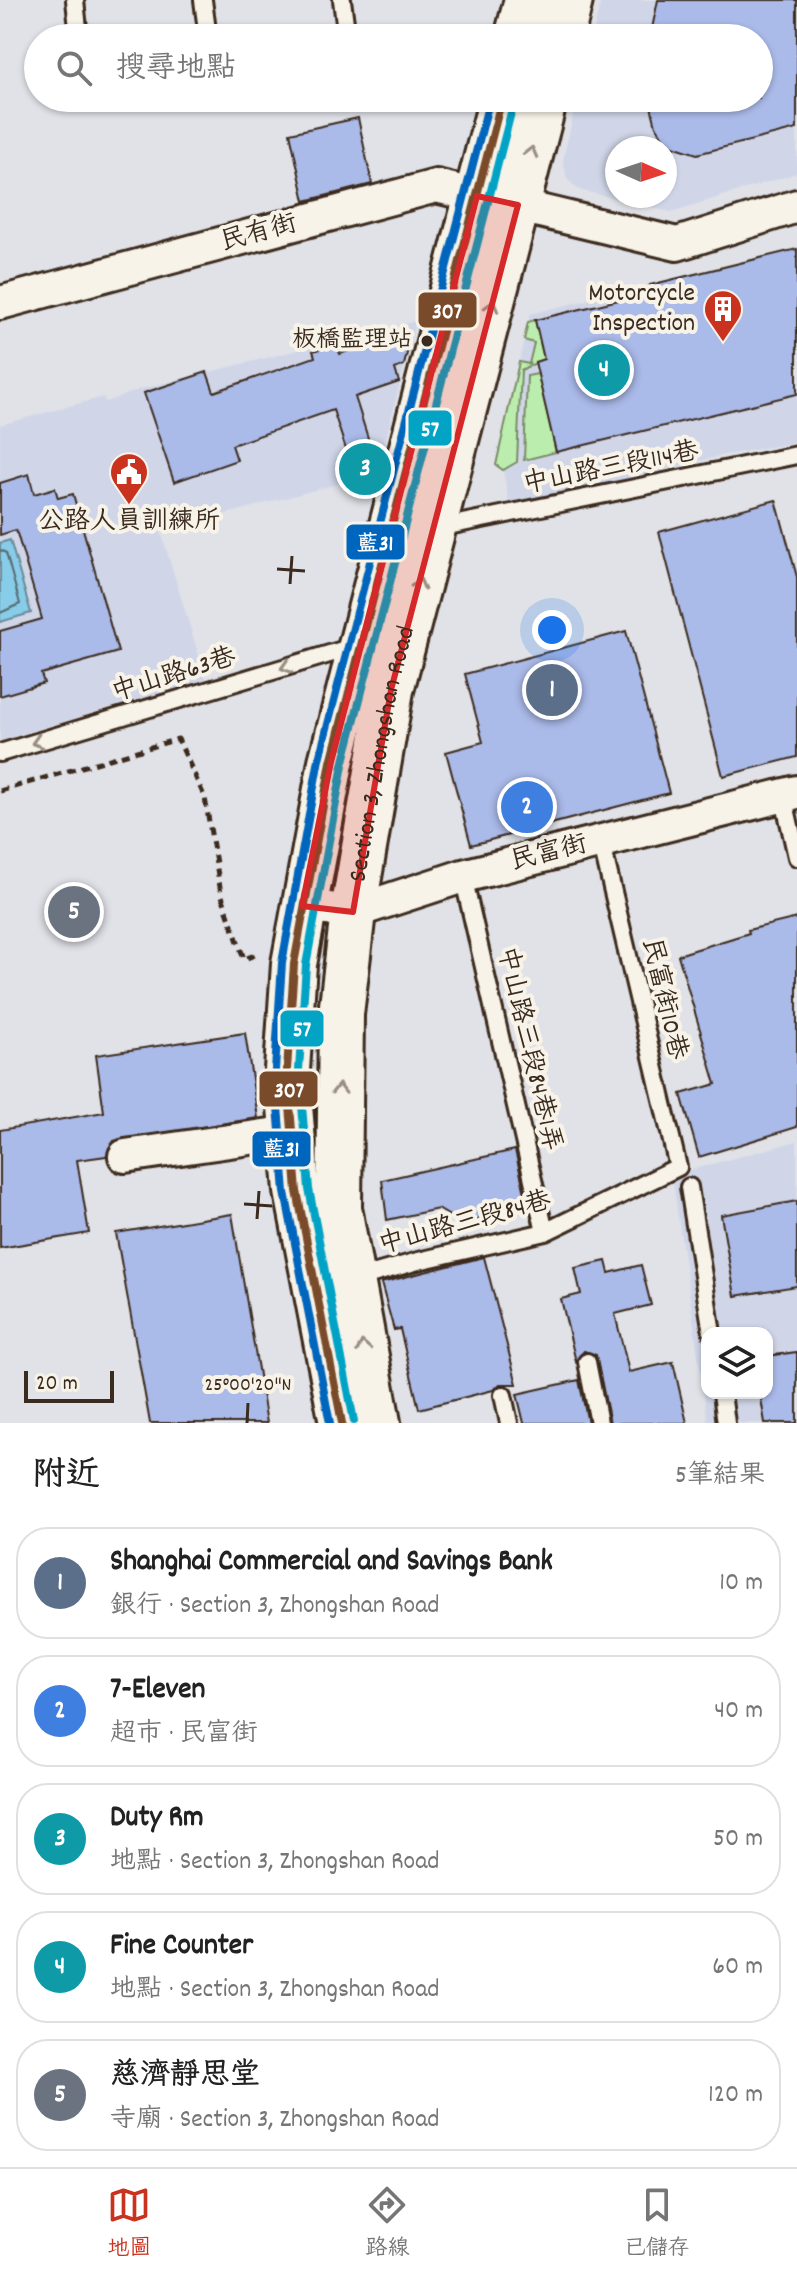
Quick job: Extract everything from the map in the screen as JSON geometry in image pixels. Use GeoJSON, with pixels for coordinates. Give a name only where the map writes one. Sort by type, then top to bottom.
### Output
{"type":"FeatureCollection","features":[{"type":"Feature","properties":{"kind":"main road"},"geometry":{"type":"LineString","coordinates":[[521,24],[527,0]]}},
{"type":"Feature","properties":{"kind":"main road"},"geometry":{"type":"LineString","coordinates":[[564,24],[570,0]]}},
{"type":"Feature","properties":{"kind":"main road","name":"Section 3, Zhongshan Road"},"geometry":{"type":"LineString","coordinates":[[378,1423],[339,1208],[341,1014],[353,912],[391,690],[434,529],[497,200],[501,112]]}},
{"type":"Feature","properties":{"kind":"main road","name":"Section 3, Zhongshan Road"},"geometry":{"type":"LineString","coordinates":[[342,1423],[297,1191],[292,1132],[287,1070],[300,922],[331,762],[361,644],[497,200],[538,112]]}},
{"type":"Feature","properties":{"kind":"street","name":"民有街"},"geometry":{"type":"LineString","coordinates":[[0,303],[436,186],[677,244],[797,206]]}},
{"type":"Feature","properties":{"kind":"street","name":"民富街"},"geometry":{"type":"LineString","coordinates":[[300,922],[353,912],[463,876],[790,794]]}},
{"type":"Feature","properties":{"kind":"street"},"geometry":{"type":"LineString","coordinates":[[125,1156],[292,1132]]}},
{"type":"Feature","properties":{"kind":"lane"},"geometry":{"type":"LineString","coordinates":[[75,0],[78,24]]}},
{"type":"Feature","properties":{"kind":"lane"},"geometry":{"type":"LineString","coordinates":[[203,0],[206,24]]}},
{"type":"Feature","properties":{"kind":"lane"},"geometry":{"type":"LineString","coordinates":[[342,0],[345,24]]}},
{"type":"Feature","properties":{"kind":"lane","name":"中山路三段114巷"},"geometry":{"type":"LineString","coordinates":[[434,529],[797,455]]}},
{"type":"Feature","properties":{"kind":"lane","name":"中山路63巷"},"geometry":{"type":"LineString","coordinates":[[0,753],[361,644]]}},
{"type":"Feature","properties":{"kind":"lane"},"geometry":{"type":"LineString","coordinates":[[790,794],[797,857]]}},
{"type":"Feature","properties":{"kind":"lane","name":"民富街10巷"},"geometry":{"type":"LineString","coordinates":[[601,841],[678,1167]]}},
{"type":"Feature","properties":{"kind":"lane","name":"中山路三段84巷1弄"},"geometry":{"type":"LineString","coordinates":[[463,876],[545,1232]]}},
{"type":"Feature","properties":{"kind":"lane","name":"中山路三段84巷"},"geometry":{"type":"LineString","coordinates":[[350,1281],[418,1261],[545,1232],[678,1167]]}},
{"type":"Feature","properties":{"kind":"lane"},"geometry":{"type":"LineString","coordinates":[[689,1187],[711,1327]]}},
{"type":"Feature","properties":{"kind":"lane"},"geometry":{"type":"LineString","coordinates":[[587,1362],[599,1423]]}},
{"type":"Feature","properties":{"kind":"lane"},"geometry":{"type":"LineString","coordinates":[[503,1395],[509,1423]]}},
{"type":"Feature","properties":{"kind":"lane"},"geometry":{"type":"LineString","coordinates":[[723,1399],[726,1423]]}},
{"type":"Feature","properties":{"kind":"path"},"geometry":{"type":"LineString","coordinates":[[0,791],[178,739],[205,798],[221,893],[244,959],[300,922]]}},
{"type":"Feature","properties":{"kind":"highlighted area"},"geometry":{"type":"Polygon","coordinates":[[[477,196],[518,205],[391,690],[353,912],[302,906],[331,762],[477,196]]]}},
{"type":"Feature","properties":{"kind":"shaded area"},"geometry":{"type":"Polygon","coordinates":[[[601,0],[797,0],[797,173],[671,212],[654,208],[677,208],[677,136],[605,136],[605,196],[579,190],[567,179],[563,160],[574,112],[773,112],[773,24],[595,24],[601,0]]]}},
{"type":"Feature","properties":{"kind":"shaded area"},"geometry":{"type":"Polygon","coordinates":[[[797,249],[797,442],[725,455],[510,506],[503,470],[496,465],[530,314],[797,249]]]}},
{"type":"Feature","properties":{"kind":"shaded area","name":"公路人員訓練所"},"geometry":{"type":"Polygon","coordinates":[[[416,321],[377,473],[161,532],[206,679],[0,741],[0,425],[103,397],[106,402],[141,389],[416,321]]]}},
{"type":"Feature","properties":{"kind":"shaded area"},"geometry":{"type":"Polygon","coordinates":[[[797,1141],[797,1423],[708,1423],[705,1399],[773,1399],[773,1327],[701,1327],[701,1375],[672,1175],[797,1141]]]}},
{"type":"Feature","properties":{"kind":"green space"},"geometry":{"type":"Polygon","coordinates":[[[535,320],[544,359],[521,370],[517,462],[503,470],[496,465],[519,362],[529,364],[534,343],[524,340],[528,322],[535,320]]]}},
{"type":"Feature","properties":{"kind":"green space"},"geometry":{"type":"Polygon","coordinates":[[[538,374],[556,452],[524,460],[527,376],[538,374]]]}},
{"type":"Feature","properties":{"kind":"water"},"geometry":{"type":"Polygon","coordinates":[[[10,540],[31,613],[0,622],[0,543],[10,540]]]}},
{"type":"Feature","properties":{"kind":"building"},"geometry":{"type":"Polygon","coordinates":[[[658,0],[797,0],[797,129],[697,154],[677,147],[677,136],[662,136],[652,112],[773,112],[773,24],[653,24],[658,0]]]}},
{"type":"Feature","properties":{"kind":"building"},"geometry":{"type":"Polygon","coordinates":[[[358,118],[372,184],[305,201],[290,133],[358,118]]]}},
{"type":"Feature","properties":{"kind":"building"},"geometry":{"type":"Polygon","coordinates":[[[797,249],[797,394],[556,452],[535,362],[544,359],[535,320],[652,292],[650,285],[797,249]]]}},
{"type":"Feature","properties":{"kind":"building"},"geometry":{"type":"Polygon","coordinates":[[[402,332],[408,349],[404,365],[395,369],[399,382],[355,397],[379,473],[356,480],[333,410],[232,445],[237,460],[174,482],[144,393],[207,372],[214,392],[315,357],[313,351],[337,344],[340,354],[402,332]]]}},
{"type":"Feature","properties":{"kind":"building"},"geometry":{"type":"Polygon","coordinates":[[[29,474],[34,494],[55,488],[58,498],[73,494],[118,652],[41,674],[44,683],[0,696],[0,631],[42,619],[16,530],[0,535],[0,483],[29,474]]]}},
{"type":"Feature","properties":{"kind":"building"},"geometry":{"type":"Polygon","coordinates":[[[776,500],[797,577],[797,757],[723,776],[659,532],[776,500]]]}},
{"type":"Feature","properties":{"kind":"building"},"geometry":{"type":"Polygon","coordinates":[[[626,631],[669,793],[471,845],[446,752],[483,742],[465,674],[626,631]]]}},
{"type":"Feature","properties":{"kind":"building"},"geometry":{"type":"Polygon","coordinates":[[[797,918],[797,1127],[699,1157],[681,1094],[716,1084],[678,955],[749,933],[748,930],[797,918]]]}},
{"type":"Feature","properties":{"kind":"building"},"geometry":{"type":"Polygon","coordinates":[[[245,1033],[258,1118],[114,1141],[106,1156],[77,1160],[89,1233],[0,1248],[0,1130],[104,1112],[96,1055],[245,1033]]]}},
{"type":"Feature","properties":{"kind":"building"},"geometry":{"type":"Polygon","coordinates":[[[515,1150],[527,1202],[463,1224],[438,1209],[387,1220],[382,1180],[515,1150]]]}},
{"type":"Feature","properties":{"kind":"building"},"geometry":{"type":"Polygon","coordinates":[[[797,1201],[797,1286],[735,1296],[721,1215],[797,1201]]]}},
{"type":"Feature","properties":{"kind":"building"},"geometry":{"type":"Polygon","coordinates":[[[232,1214],[267,1423],[150,1423],[116,1233],[232,1214]]]}},
{"type":"Feature","properties":{"kind":"building"},"geometry":{"type":"Polygon","coordinates":[[[484,1257],[517,1384],[500,1384],[493,1390],[419,1409],[400,1329],[394,1330],[381,1283],[484,1257]]]}},
{"type":"Feature","properties":{"kind":"building"},"geometry":{"type":"Polygon","coordinates":[[[606,1261],[609,1273],[641,1265],[651,1305],[615,1314],[629,1372],[673,1362],[687,1423],[610,1423],[596,1355],[584,1351],[576,1362],[561,1299],[581,1294],[575,1268],[606,1261]]]}},
{"type":"Feature","properties":{"kind":"building"},"geometry":{"type":"Polygon","coordinates":[[[797,1352],[797,1423],[765,1423],[761,1399],[773,1399],[773,1355],[797,1352]]]}},
{"type":"Feature","properties":{"kind":"building"},"geometry":{"type":"Polygon","coordinates":[[[579,1380],[588,1423],[524,1423],[517,1394],[579,1380]]]}},
{"type":"Feature","properties":{"kind":"transit line","name":"藍31"},"geometry":{"type":"LineString","coordinates":[[330,1423],[285,1192],[275,1070],[282,963],[319,759],[486,112]]}},
{"type":"Feature","properties":{"kind":"transit line","name":"307"},"geometry":{"type":"LineString","coordinates":[[342,1423],[297,1191],[287,1070],[294,964],[331,762],[498,112]]}},
{"type":"Feature","properties":{"kind":"transit line","name":"57"},"geometry":{"type":"LineString","coordinates":[[354,1421],[309,1189],[299,1070],[306,965],[343,765],[511,112]]}},
{"type":"Feature","properties":{"kind":"place","name":"板橋監理站"},"geometry":{"type":"Point","coordinates":[427,341]}},
{"type":"Feature","properties":{"kind":"place","name":"Motorcycle Inspection"},"geometry":{"type":"Point","coordinates":[723,343]}},
{"type":"Feature","properties":{"kind":"place","name":"Fine Counter"},"geometry":{"type":"Point","coordinates":[604,370]}},
{"type":"Feature","properties":{"kind":"place","name":"Duty Rm"},"geometry":{"type":"Point","coordinates":[365,469]}},
{"type":"Feature","properties":{"kind":"place","name":"公路人員訓練所"},"geometry":{"type":"Point","coordinates":[129,506]}},
{"type":"Feature","properties":{"kind":"place","name":"Shanghai Commercial and Savings Bank"},"geometry":{"type":"Point","coordinates":[552,690]}},
{"type":"Feature","properties":{"kind":"place","name":"7-Eleven"},"geometry":{"type":"Point","coordinates":[527,807]}},
{"type":"Feature","properties":{"kind":"place","name":"慈濟靜思堂"},"geometry":{"type":"Point","coordinates":[74,912]}}]}
